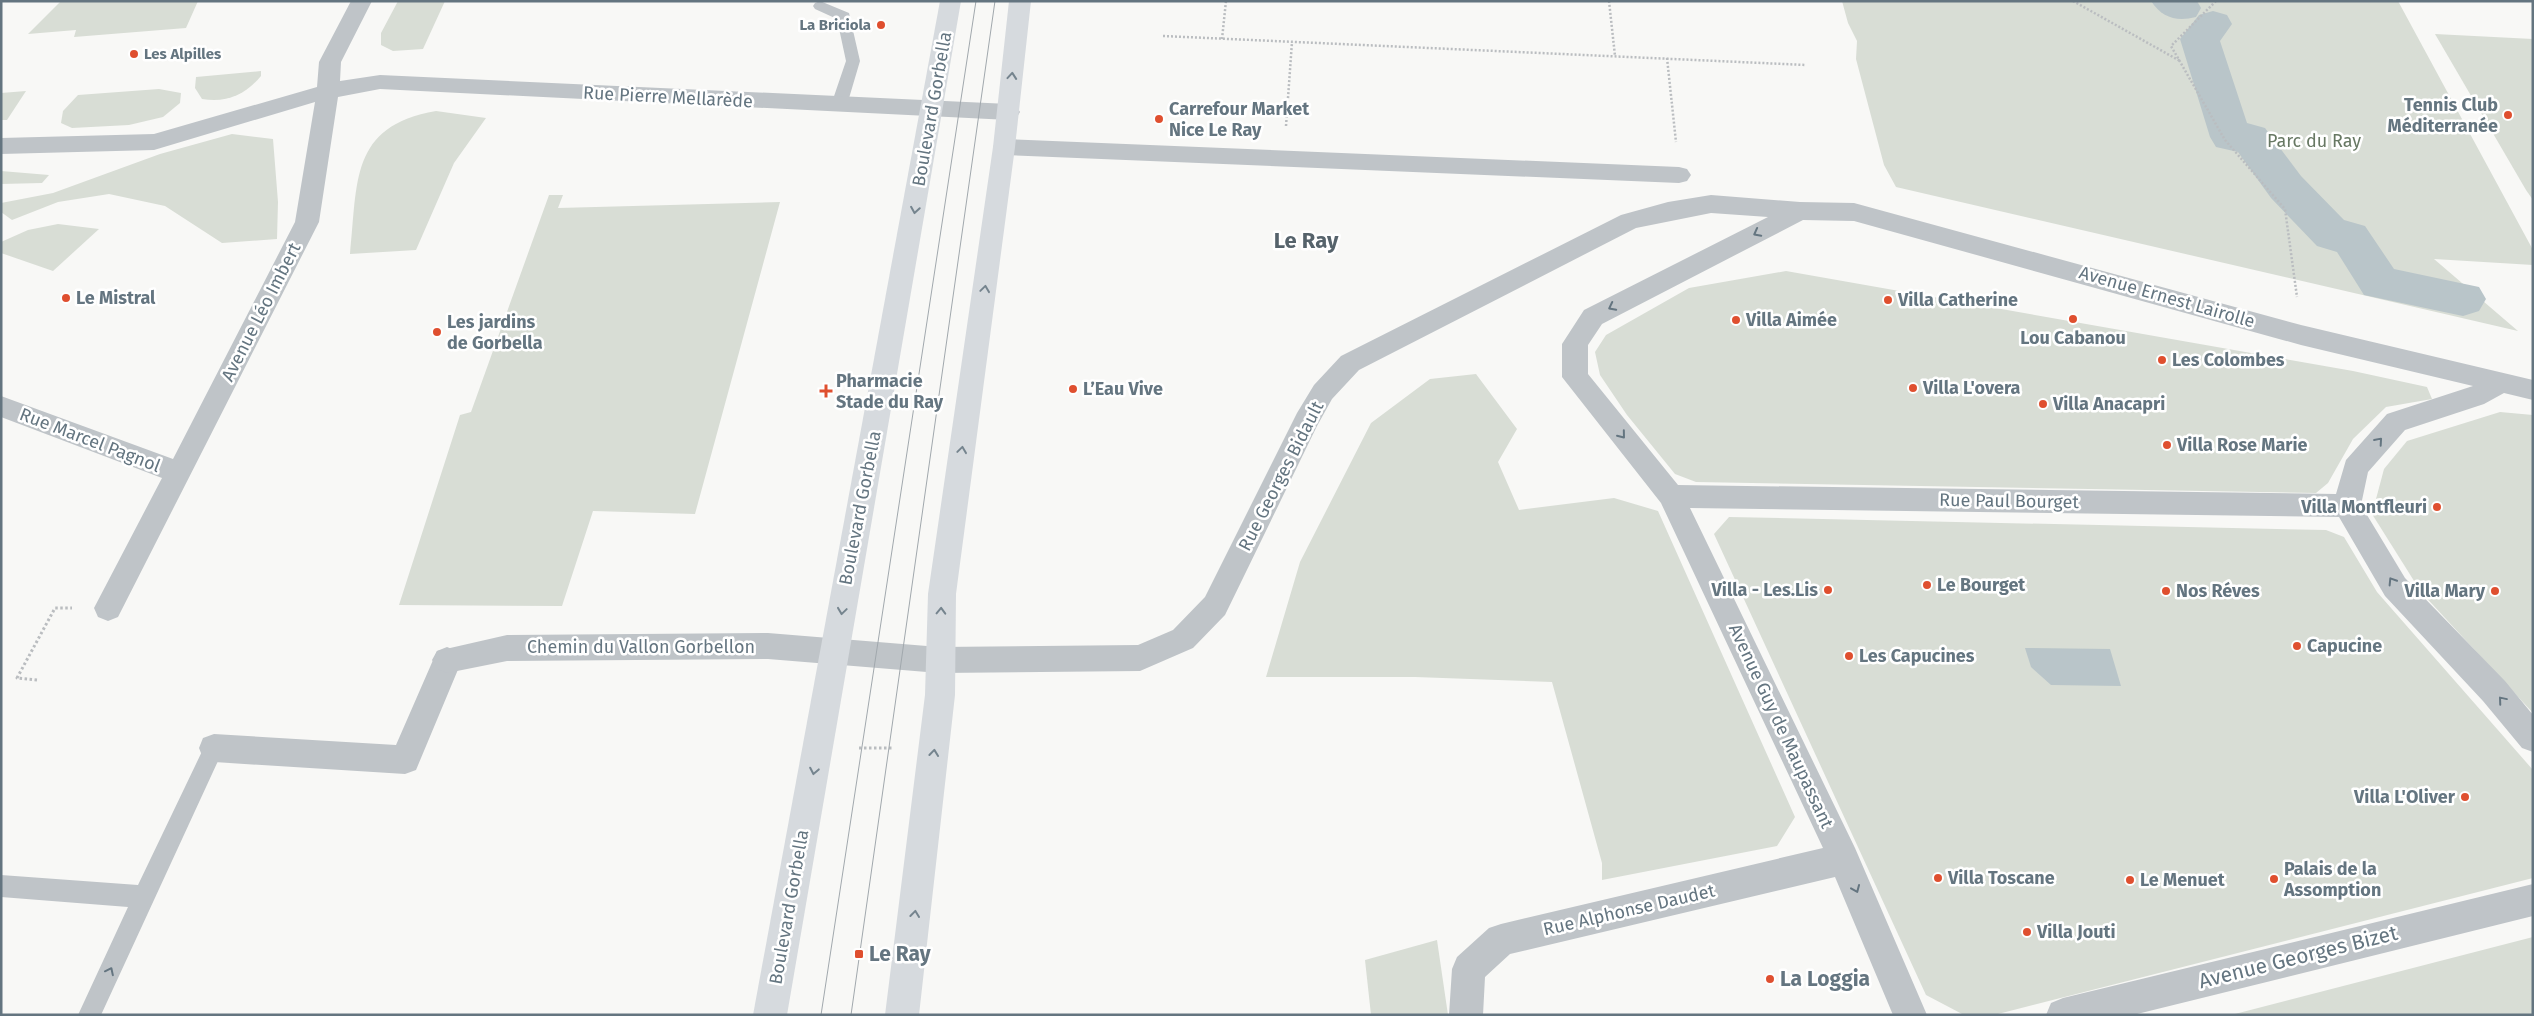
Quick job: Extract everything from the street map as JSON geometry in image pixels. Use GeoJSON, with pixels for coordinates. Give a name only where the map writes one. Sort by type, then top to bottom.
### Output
{"type":"FeatureCollection","features":[{"type":"Feature","properties":{"kind":"main road","name":"Boulevard Gorbella"},"geometry":{"type":"LineString","coordinates":[[770,1015],[951,1]]}},
{"type":"Feature","properties":{"kind":"main road"},"geometry":{"type":"LineString","coordinates":[[902,1015],[940,695],[939,660],[942,594],[1004,148],[1020,1]]}},
{"type":"Feature","properties":{"kind":"street","name":"Avenue Léo Imbert"},"geometry":{"type":"LineString","coordinates":[[108,608],[179,474],[307,222],[328,91],[330,62],[362,1]]}},
{"type":"Feature","properties":{"kind":"street","name":"Rue Pierre Mellarède"},"geometry":{"type":"LineString","coordinates":[[1,146],[154,142],[328,91],[380,82],[932,110],[1008,112]]}},
{"type":"Feature","properties":{"kind":"street"},"geometry":{"type":"LineString","coordinates":[[1004,148],[1679,175]]}},
{"type":"Feature","properties":{"kind":"street","name":"Rue Georges Bidault"},"geometry":{"type":"LineString","coordinates":[[836,650],[939,660],[1140,658],[1182,639],[1215,606],[1306,422],[1323,392],[1350,363],[1629,222],[1668,211],[1710,204],[1800,211]]}},
{"type":"Feature","properties":{"kind":"street","name":"Avenue Ernest Lairolle"},"geometry":{"type":"LineString","coordinates":[[1800,211],[1854,212],[2075,271],[2165,299],[2301,335],[2533,390]]}},
{"type":"Feature","properties":{"kind":"street","name":"Avenue Guy de Maupassant"},"geometry":{"type":"LineString","coordinates":[[1800,211],[1593,317],[1575,344],[1575,377],[1671,496],[1844,859],[1910,1015]]}},
{"type":"Feature","properties":{"kind":"street"},"geometry":{"type":"LineString","coordinates":[[2500,383],[2475,397],[2396,422],[2356,468],[2347,506],[2395,587],[2494,691],[2533,738]]}},
{"type":"Feature","properties":{"kind":"street","name":"Rue Marcel Pagnol"},"geometry":{"type":"LineString","coordinates":[[1,406],[179,474]]}},
{"type":"Feature","properties":{"kind":"street","name":"Rue Paul Bourget"},"geometry":{"type":"LineString","coordinates":[[1671,496],[2347,506]]}},
{"type":"Feature","properties":{"kind":"street","name":"Chemin du Vallon Gorbellon"},"geometry":{"type":"LineString","coordinates":[[214,748],[405,760],[447,660],[507,648],[768,646],[836,650]]}},
{"type":"Feature","properties":{"kind":"street","name":"Rue Alphonse Daudet"},"geometry":{"type":"LineString","coordinates":[[1466,1015],[1469,970],[1501,940],[1844,859]]}},
{"type":"Feature","properties":{"kind":"street","name":"Avenue Georges Bizet"},"geometry":{"type":"LineString","coordinates":[[2063,1015],[2533,900]]}},
{"type":"Feature","properties":{"kind":"lane"},"geometry":{"type":"LineString","coordinates":[[820,6],[844,16],[853,61],[839,105]]}},
{"type":"Feature","properties":{"kind":"lane"},"geometry":{"type":"LineString","coordinates":[[89,1015],[146,897],[214,748]]}},
{"type":"Feature","properties":{"kind":"lane"},"geometry":{"type":"LineString","coordinates":[[1,886],[146,897]]}},
{"type":"Feature","properties":{"kind":"path"},"geometry":{"type":"LineString","coordinates":[[1222,39],[1226,1]]}},
{"type":"Feature","properties":{"kind":"path"},"geometry":{"type":"LineString","coordinates":[[1609,1],[1615,56]]}},
{"type":"Feature","properties":{"kind":"path"},"geometry":{"type":"LineString","coordinates":[[2073,1],[2180,62]]}},
{"type":"Feature","properties":{"kind":"path"},"geometry":{"type":"LineString","coordinates":[[2216,1],[2171,46],[2225,140],[2285,209],[2301,335]]}},
{"type":"Feature","properties":{"kind":"path"},"geometry":{"type":"LineString","coordinates":[[1163,36],[1806,65]]}},
{"type":"Feature","properties":{"kind":"path"},"geometry":{"type":"LineString","coordinates":[[1286,130],[1292,42]]}},
{"type":"Feature","properties":{"kind":"path"},"geometry":{"type":"LineString","coordinates":[[1667,58],[1679,175]]}},
{"type":"Feature","properties":{"kind":"path"},"geometry":{"type":"LineString","coordinates":[[37,680],[17,678],[55,608]]}},
{"type":"Feature","properties":{"kind":"path"},"geometry":{"type":"LineString","coordinates":[[818,748],[934,746]]}},
{"type":"Feature","properties":{"kind":"green space"},"geometry":{"type":"Polygon","coordinates":[[[61,1],[198,1],[186,28],[74,37],[76,30],[28,34],[61,1]]]}},
{"type":"Feature","properties":{"kind":"green space"},"geometry":{"type":"Polygon","coordinates":[[[398,1],[445,1],[423,49],[393,51],[381,45],[381,33],[398,1]]]}},
{"type":"Feature","properties":{"kind":"green space","name":"Parc du Ray"},"geometry":{"type":"Polygon","coordinates":[[[1842,1],[2398,1],[2533,250],[2533,265],[2434,259],[2518,331],[1896,187],[1884,165],[1856,59],[1857,41],[1848,23],[1842,1]]]}},
{"type":"Feature","properties":{"kind":"green space","name":"Tennis Club Méditerranée"},"geometry":{"type":"Polygon","coordinates":[[[2435,34],[2533,39],[2533,200],[2526,190],[2435,34]]]}},
{"type":"Feature","properties":{"kind":"green space"},"geometry":{"type":"Polygon","coordinates":[[[261,71],[261,76],[255,83],[242,93],[220,100],[202,99],[195,88],[196,77],[261,71]]]}},
{"type":"Feature","properties":{"kind":"green space"},"geometry":{"type":"Polygon","coordinates":[[[159,89],[181,93],[180,103],[163,117],[129,125],[72,128],[61,123],[63,111],[78,95],[159,89]]]}},
{"type":"Feature","properties":{"kind":"green space"},"geometry":{"type":"Polygon","coordinates":[[[26,91],[7,120],[1,120],[1,93],[26,91]]]}},
{"type":"Feature","properties":{"kind":"green space"},"geometry":{"type":"Polygon","coordinates":[[[436,111],[486,118],[454,163],[416,250],[350,254],[358,182],[363,162],[373,144],[387,130],[408,119],[436,111]]]}},
{"type":"Feature","properties":{"kind":"green space"},"geometry":{"type":"Polygon","coordinates":[[[232,134],[273,139],[278,202],[277,239],[222,243],[165,206],[109,194],[58,202],[12,220],[1,212],[1,203],[53,193],[160,154],[232,134]]]}},
{"type":"Feature","properties":{"kind":"green space"},"geometry":{"type":"Polygon","coordinates":[[[1,171],[49,175],[42,183],[1,184],[1,171]]]}},
{"type":"Feature","properties":{"kind":"green space"},"geometry":{"type":"Polygon","coordinates":[[[549,195],[563,195],[558,208],[780,202],[695,514],[593,511],[562,606],[399,605],[460,415],[471,412],[549,195]]]}},
{"type":"Feature","properties":{"kind":"green space"},"geometry":{"type":"Polygon","coordinates":[[[58,224],[99,229],[53,271],[1,253],[1,242],[28,230],[58,224]]]}},
{"type":"Feature","properties":{"kind":"green space"},"geometry":{"type":"Polygon","coordinates":[[[1786,271],[2353,371],[2427,387],[2432,399],[2386,407],[2353,439],[2328,483],[2316,493],[1696,482],[1675,474],[1627,415],[1600,375],[1595,352],[1606,335],[1689,288],[1786,271]]]}},
{"type":"Feature","properties":{"kind":"green space"},"geometry":{"type":"Polygon","coordinates":[[[1476,374],[1517,429],[1498,462],[1519,510],[1614,498],[1658,511],[1795,817],[1777,846],[1602,880],[1602,863],[1552,682],[1415,677],[1266,677],[1300,562],[1371,423],[1430,379],[1476,374]]]}},
{"type":"Feature","properties":{"kind":"green space"},"geometry":{"type":"Polygon","coordinates":[[[2500,412],[2533,415],[2533,713],[2421,592],[2372,514],[2384,469],[2407,441],[2500,412]]]}},
{"type":"Feature","properties":{"kind":"green space"},"geometry":{"type":"Polygon","coordinates":[[[1729,517],[2326,530],[2344,537],[2377,592],[2533,770],[2533,878],[1994,1015],[1964,1015],[1926,995],[1714,534],[1729,517]]]}},
{"type":"Feature","properties":{"kind":"green space"},"geometry":{"type":"Polygon","coordinates":[[[2533,937],[2533,1015],[2231,1015],[2533,937]]]}},
{"type":"Feature","properties":{"kind":"green space"},"geometry":{"type":"Polygon","coordinates":[[[1437,940],[1448,1015],[1371,1015],[1365,960],[1437,940]]]}},
{"type":"Feature","properties":{"kind":"shaded area"},"geometry":{"type":"Polygon","coordinates":[[[2025,648],[2110,649],[2121,686],[2051,685],[2031,667],[2025,648]]]}},
{"type":"Feature","properties":{"kind":"waterway"},"geometry":{"type":"LineString","coordinates":[[2170,1],[2182,8]]}},
{"type":"Feature","properties":{"kind":"waterway"},"geometry":{"type":"LineString","coordinates":[[2213,24],[2200,39],[2231,137],[2250,138],[2286,187],[2332,235],[2350,237],[2380,283],[2463,299]]}},
{"type":"Feature","properties":{"kind":"tram line"},"geometry":{"type":"LineString","coordinates":[[821,1015],[976,1]]}},
{"type":"Feature","properties":{"kind":"tram line"},"geometry":{"type":"LineString","coordinates":[[851,1015],[995,1]]}},
{"type":"Feature","properties":{"kind":"place","name":"La Briciola"},"geometry":{"type":"Point","coordinates":[881,25]}},
{"type":"Feature","properties":{"kind":"place","name":"Les Alpilles"},"geometry":{"type":"Point","coordinates":[134,54]}},
{"type":"Feature","properties":{"kind":"place","name":"Tennis Club Méditerranée"},"geometry":{"type":"Point","coordinates":[2508,115]}},
{"type":"Feature","properties":{"kind":"place","name":"Carrefour Market Nice Le Ray"},"geometry":{"type":"Point","coordinates":[1159,119]}},
{"type":"Feature","properties":{"kind":"place","name":"Le Mistral"},"geometry":{"type":"Point","coordinates":[66,298]}},
{"type":"Feature","properties":{"kind":"place","name":"Villa Catherine"},"geometry":{"type":"Point","coordinates":[1888,300]}},
{"type":"Feature","properties":{"kind":"place","name":"Lou Cabanou"},"geometry":{"type":"Point","coordinates":[2073,319]}},
{"type":"Feature","properties":{"kind":"place","name":"Villa Aimée"},"geometry":{"type":"Point","coordinates":[1736,320]}},
{"type":"Feature","properties":{"kind":"place","name":"Les jardins de Gorbella"},"geometry":{"type":"Point","coordinates":[437,332]}},
{"type":"Feature","properties":{"kind":"place","name":"Les Colombes"},"geometry":{"type":"Point","coordinates":[2162,360]}},
{"type":"Feature","properties":{"kind":"place","name":"Villa L'overa"},"geometry":{"type":"Point","coordinates":[1913,388]}},
{"type":"Feature","properties":{"kind":"place","name":"L’Eau Vive"},"geometry":{"type":"Point","coordinates":[1073,389]}},
{"type":"Feature","properties":{"kind":"place","name":"Pharmacie Stade du Ray"},"geometry":{"type":"Point","coordinates":[826,391]}},
{"type":"Feature","properties":{"kind":"place","name":"Villa Anacapri"},"geometry":{"type":"Point","coordinates":[2043,404]}},
{"type":"Feature","properties":{"kind":"place","name":"Villa Rose Marie"},"geometry":{"type":"Point","coordinates":[2167,445]}},
{"type":"Feature","properties":{"kind":"place","name":"Villa Montfleuri"},"geometry":{"type":"Point","coordinates":[2437,507]}},
{"type":"Feature","properties":{"kind":"place","name":"Le Bourget"},"geometry":{"type":"Point","coordinates":[1927,585]}},
{"type":"Feature","properties":{"kind":"place","name":"Villa - Les.Lis"},"geometry":{"type":"Point","coordinates":[1828,590]}},
{"type":"Feature","properties":{"kind":"place","name":"Nos Réves"},"geometry":{"type":"Point","coordinates":[2166,591]}},
{"type":"Feature","properties":{"kind":"place","name":"Villa Mary"},"geometry":{"type":"Point","coordinates":[2495,591]}},
{"type":"Feature","properties":{"kind":"place","name":"Capucine"},"geometry":{"type":"Point","coordinates":[2297,646]}},
{"type":"Feature","properties":{"kind":"place","name":"Les Capucines"},"geometry":{"type":"Point","coordinates":[1849,656]}},
{"type":"Feature","properties":{"kind":"place","name":"Villa L'Oliver"},"geometry":{"type":"Point","coordinates":[2465,797]}},
{"type":"Feature","properties":{"kind":"place","name":"Villa Toscane"},"geometry":{"type":"Point","coordinates":[1938,878]}},
{"type":"Feature","properties":{"kind":"place","name":"Palais de la Assomption"},"geometry":{"type":"Point","coordinates":[2274,879]}},
{"type":"Feature","properties":{"kind":"place","name":"Le Menuet"},"geometry":{"type":"Point","coordinates":[2130,880]}},
{"type":"Feature","properties":{"kind":"place","name":"Villa Jouti"},"geometry":{"type":"Point","coordinates":[2027,932]}},
{"type":"Feature","properties":{"kind":"place","name":"Le Ray"},"geometry":{"type":"Point","coordinates":[859,954]}},
{"type":"Feature","properties":{"kind":"place","name":"La Loggia"},"geometry":{"type":"Point","coordinates":[1770,979]}},
{"type":"Feature","properties":{"kind":"district","name":"Le Ray"},"geometry":{"type":"Point","coordinates":[1306,240]}}]}
